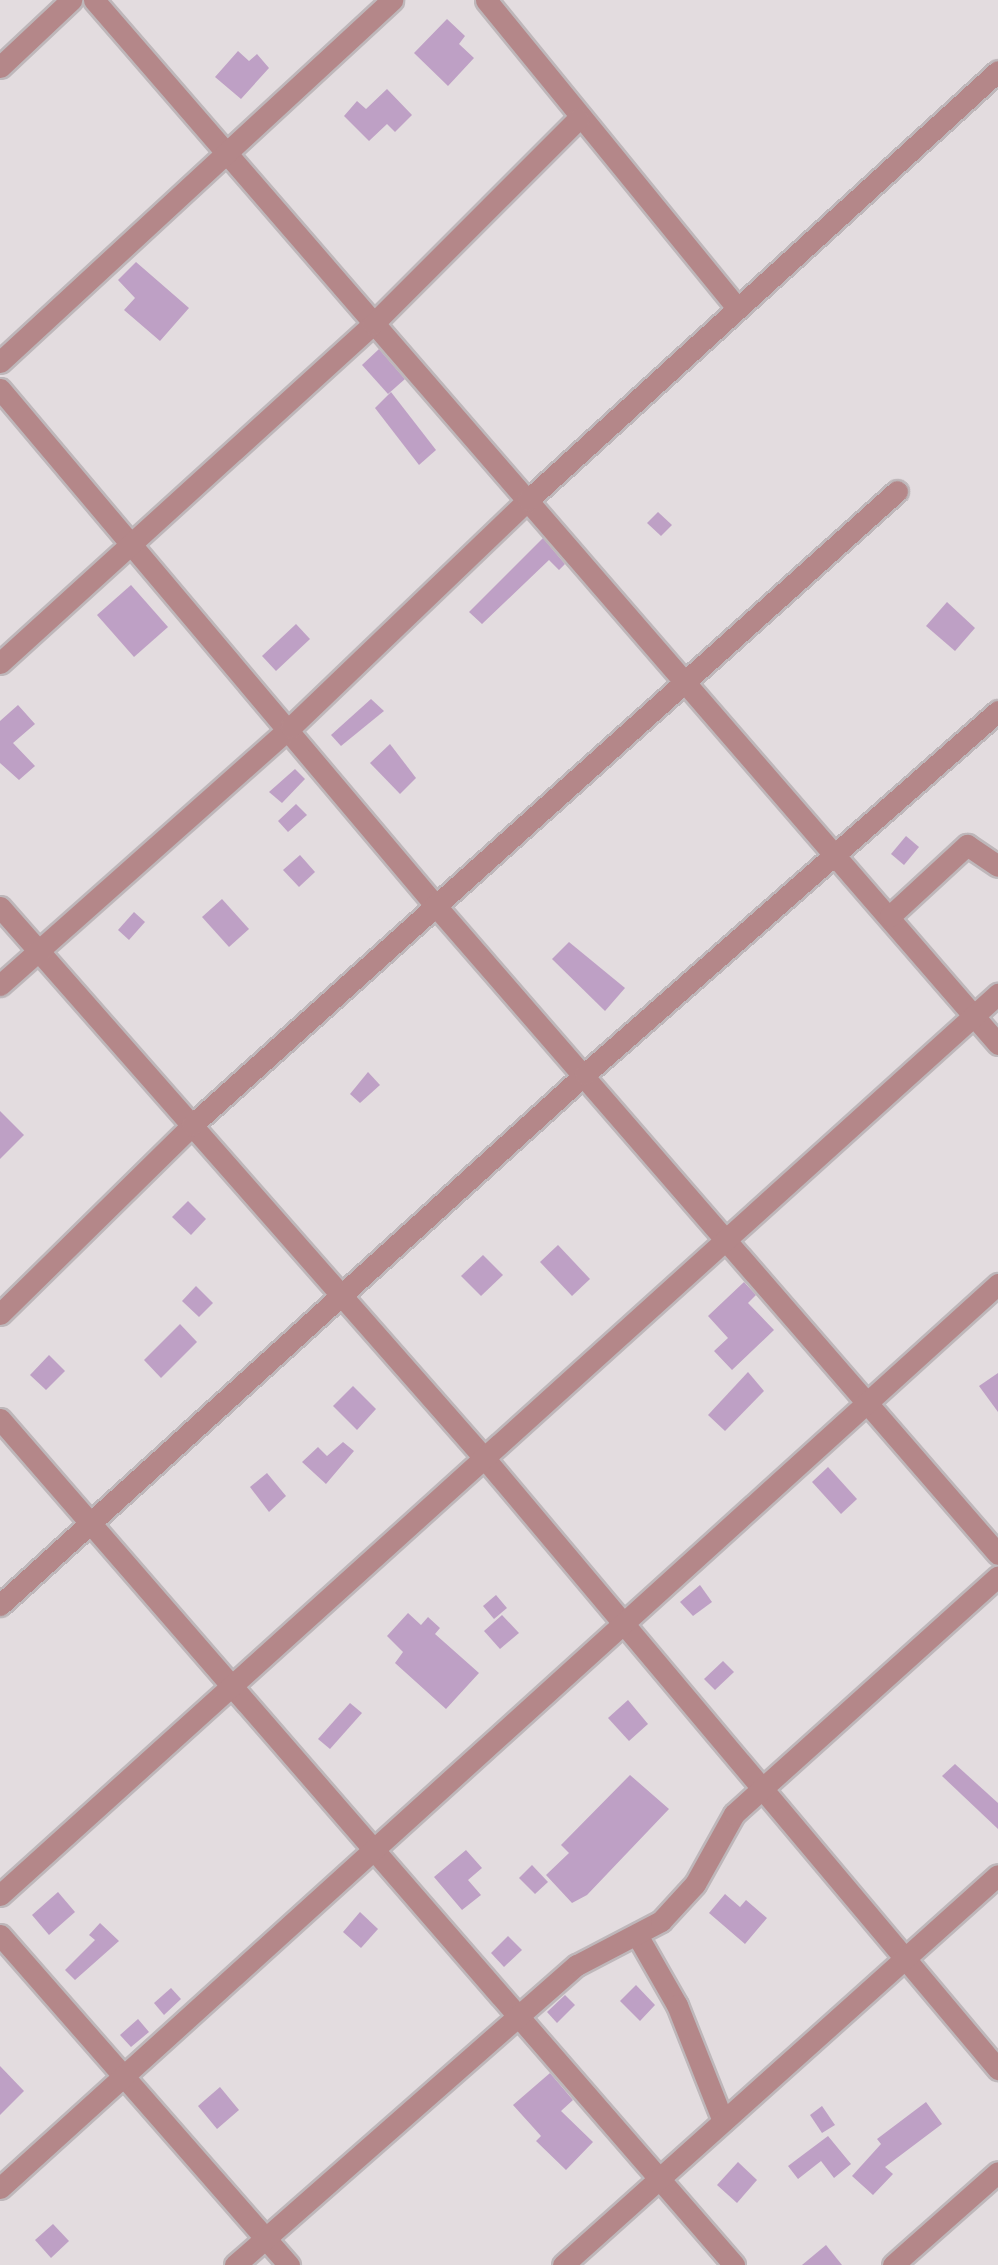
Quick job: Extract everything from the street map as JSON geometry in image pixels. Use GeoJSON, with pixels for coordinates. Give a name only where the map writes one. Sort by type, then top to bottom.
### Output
{"type":"FeatureCollection","features":[{"type":"Feature","properties":{"kind":"street"},"geometry":{"type":"LineString","coordinates":[[0,67],[71,0]]}},
{"type":"Feature","properties":{"kind":"street"},"geometry":{"type":"LineString","coordinates":[[94,0],[229,150],[373,324],[686,678],[998,1044]]}},
{"type":"Feature","properties":{"kind":"street"},"geometry":{"type":"LineString","coordinates":[[0,362],[392,0]]}},
{"type":"Feature","properties":{"kind":"street"},"geometry":{"type":"LineString","coordinates":[[486,0],[579,119],[737,309]]}},
{"type":"Feature","properties":{"kind":"street"},"geometry":{"type":"LineString","coordinates":[[0,985],[291,727],[528,500],[998,71]]}},
{"type":"Feature","properties":{"kind":"street"},"geometry":{"type":"LineString","coordinates":[[0,663],[130,549],[373,324],[579,119]]}},
{"type":"Feature","properties":{"kind":"street"},"geometry":{"type":"LineString","coordinates":[[0,389],[130,549],[291,727],[435,905],[727,1236],[998,1555]]}},
{"type":"Feature","properties":{"kind":"street"},"geometry":{"type":"LineString","coordinates":[[0,1314],[192,1125],[897,491]]}},
{"type":"Feature","properties":{"kind":"street"},"geometry":{"type":"LineString","coordinates":[[0,1605],[585,1074],[998,711]]}},
{"type":"Feature","properties":{"kind":"street"},"geometry":{"type":"LineString","coordinates":[[890,916],[967,845],[998,866]]}},
{"type":"Feature","properties":{"kind":"street"},"geometry":{"type":"LineString","coordinates":[[0,907],[485,1460],[998,2069]]}},
{"type":"Feature","properties":{"kind":"street"},"geometry":{"type":"LineString","coordinates":[[0,1895],[485,1460],[727,1236],[998,994]]}},
{"type":"Feature","properties":{"kind":"street"},"geometry":{"type":"LineString","coordinates":[[0,2188],[372,1856],[998,1284]]}},
{"type":"Feature","properties":{"kind":"street"},"geometry":{"type":"LineString","coordinates":[[0,1419],[372,1856],[734,2265]]}},
{"type":"Feature","properties":{"kind":"street"},"geometry":{"type":"LineString","coordinates":[[234,2265],[514,2017],[596,1951],[637,1935],[679,1904],[723,1829],[762,1789],[998,1576]]}},
{"type":"Feature","properties":{"kind":"street"},"geometry":{"type":"LineString","coordinates":[[563,2265],[998,1875]]}},
{"type":"Feature","properties":{"kind":"street"},"geometry":{"type":"LineString","coordinates":[[0,1935],[289,2265]]}},
{"type":"Feature","properties":{"kind":"street"},"geometry":{"type":"LineString","coordinates":[[637,1935],[677,2005],[723,2121]]}},
{"type":"Feature","properties":{"kind":"street"},"geometry":{"type":"LineString","coordinates":[[893,2265],[998,2172]]}},
{"type":"Feature","properties":{"kind":"building"},"geometry":{"type":"Polygon","coordinates":[[[447,19],[465,36],[459,44],[474,58],[448,86],[414,53],[447,19]]]}},
{"type":"Feature","properties":{"kind":"building"},"geometry":{"type":"Polygon","coordinates":[[[238,51],[249,61],[257,54],[269,68],[241,99],[215,77],[238,51]]]}},
{"type":"Feature","properties":{"kind":"building"},"geometry":{"type":"Polygon","coordinates":[[[387,89],[412,115],[395,132],[387,124],[369,141],[344,116],[357,101],[366,109],[387,89]]]}},
{"type":"Feature","properties":{"kind":"building"},"geometry":{"type":"Polygon","coordinates":[[[136,262],[189,308],[160,341],[124,310],[135,298],[118,280],[136,262]]]}},
{"type":"Feature","properties":{"kind":"building"},"geometry":{"type":"Polygon","coordinates":[[[379,349],[405,379],[388,394],[362,365],[379,349]]]}},
{"type":"Feature","properties":{"kind":"building"},"geometry":{"type":"Polygon","coordinates":[[[391,392],[436,450],[419,465],[375,408],[391,392]]]}},
{"type":"Feature","properties":{"kind":"building"},"geometry":{"type":"Polygon","coordinates":[[[658,512],[672,525],[661,536],[647,523],[658,512]]]}},
{"type":"Feature","properties":{"kind":"building"},"geometry":{"type":"Polygon","coordinates":[[[543,538],[565,564],[559,570],[549,560],[482,624],[469,612],[543,538]]]}},
{"type":"Feature","properties":{"kind":"building"},"geometry":{"type":"Polygon","coordinates":[[[131,585],[168,627],[134,657],[97,615],[131,585]]]}},
{"type":"Feature","properties":{"kind":"building"},"geometry":{"type":"Polygon","coordinates":[[[947,602],[975,628],[955,651],[926,626],[947,602]]]}},
{"type":"Feature","properties":{"kind":"building"},"geometry":{"type":"Polygon","coordinates":[[[296,624],[310,639],[276,671],[262,656],[296,624]]]}},
{"type":"Feature","properties":{"kind":"building"},"geometry":{"type":"Polygon","coordinates":[[[371,699],[384,711],[341,746],[331,735],[371,699]]]}},
{"type":"Feature","properties":{"kind":"building"},"geometry":{"type":"Polygon","coordinates":[[[18,705],[35,724],[13,743],[35,766],[19,780],[0,763],[0,721],[18,705]]]}},
{"type":"Feature","properties":{"kind":"building"},"geometry":{"type":"Polygon","coordinates":[[[390,744],[416,778],[400,794],[370,763],[390,744]]]}},
{"type":"Feature","properties":{"kind":"building"},"geometry":{"type":"Polygon","coordinates":[[[295,769],[305,779],[282,803],[269,792],[295,769]]]}},
{"type":"Feature","properties":{"kind":"building"},"geometry":{"type":"Polygon","coordinates":[[[296,804],[307,815],[288,832],[278,821],[296,804]]]}},
{"type":"Feature","properties":{"kind":"building"},"geometry":{"type":"Polygon","coordinates":[[[906,836],[919,847],[904,865],[891,854],[906,836]]]}},
{"type":"Feature","properties":{"kind":"building"},"geometry":{"type":"Polygon","coordinates":[[[300,855],[315,872],[299,887],[283,870],[300,855]]]}},
{"type":"Feature","properties":{"kind":"building"},"geometry":{"type":"Polygon","coordinates":[[[222,899],[249,929],[229,947],[202,917],[222,899]]]}},
{"type":"Feature","properties":{"kind":"building"},"geometry":{"type":"Polygon","coordinates":[[[134,912],[145,922],[129,940],[118,930],[134,912]]]}},
{"type":"Feature","properties":{"kind":"building"},"geometry":{"type":"Polygon","coordinates":[[[569,942],[625,988],[605,1011],[552,959],[569,942]]]}},
{"type":"Feature","properties":{"kind":"building"},"geometry":{"type":"Polygon","coordinates":[[[368,1072],[380,1085],[360,1103],[350,1094],[368,1072]]]}},
{"type":"Feature","properties":{"kind":"building"},"geometry":{"type":"Polygon","coordinates":[[[0,1111],[24,1135],[0,1159],[0,1111]]]}},
{"type":"Feature","properties":{"kind":"building"},"geometry":{"type":"Polygon","coordinates":[[[188,1201],[206,1219],[191,1235],[172,1217],[188,1201]]]}},
{"type":"Feature","properties":{"kind":"building"},"geometry":{"type":"Polygon","coordinates":[[[558,1245],[590,1279],[572,1296],[540,1262],[558,1245]]]}},
{"type":"Feature","properties":{"kind":"building"},"geometry":{"type":"Polygon","coordinates":[[[483,1255],[503,1275],[481,1296],[461,1276],[483,1255]]]}},
{"type":"Feature","properties":{"kind":"building"},"geometry":{"type":"Polygon","coordinates":[[[744,1282],[756,1295],[748,1303],[774,1330],[732,1370],[714,1351],[728,1338],[708,1316],[744,1282]]]}},
{"type":"Feature","properties":{"kind":"building"},"geometry":{"type":"Polygon","coordinates":[[[196,1286],[213,1303],[199,1317],[182,1301],[196,1286]]]}},
{"type":"Feature","properties":{"kind":"building"},"geometry":{"type":"Polygon","coordinates":[[[180,1324],[197,1342],[161,1378],[144,1360],[180,1324]]]}},
{"type":"Feature","properties":{"kind":"building"},"geometry":{"type":"Polygon","coordinates":[[[49,1355],[65,1371],[46,1390],[30,1375],[49,1355]]]}},
{"type":"Feature","properties":{"kind":"building"},"geometry":{"type":"Polygon","coordinates":[[[748,1372],[764,1391],[725,1431],[708,1415],[748,1372]]]}},
{"type":"Feature","properties":{"kind":"building"},"geometry":{"type":"Polygon","coordinates":[[[998,1373],[998,1412],[979,1386],[998,1373]]]}},
{"type":"Feature","properties":{"kind":"building"},"geometry":{"type":"Polygon","coordinates":[[[353,1386],[376,1409],[357,1430],[333,1406],[353,1386]]]}},
{"type":"Feature","properties":{"kind":"building"},"geometry":{"type":"Polygon","coordinates":[[[343,1442],[354,1451],[326,1484],[302,1462],[318,1447],[327,1456],[343,1442]]]}},
{"type":"Feature","properties":{"kind":"building"},"geometry":{"type":"Polygon","coordinates":[[[828,1467],[857,1499],[841,1514],[812,1482],[828,1467]]]}},
{"type":"Feature","properties":{"kind":"building"},"geometry":{"type":"Polygon","coordinates":[[[267,1473],[286,1496],[269,1512],[250,1487],[267,1473]]]}},
{"type":"Feature","properties":{"kind":"building"},"geometry":{"type":"Polygon","coordinates":[[[700,1585],[712,1602],[693,1616],[680,1602],[700,1585]]]}},
{"type":"Feature","properties":{"kind":"building"},"geometry":{"type":"Polygon","coordinates":[[[496,1595],[507,1608],[494,1619],[483,1606],[496,1595]]]}},
{"type":"Feature","properties":{"kind":"building"},"geometry":{"type":"Polygon","coordinates":[[[408,1613],[421,1625],[428,1617],[440,1628],[435,1634],[479,1673],[446,1709],[395,1663],[403,1652],[387,1636],[408,1613]]]}},
{"type":"Feature","properties":{"kind":"building"},"geometry":{"type":"Polygon","coordinates":[[[502,1615],[519,1633],[500,1649],[484,1631],[502,1615]]]}},
{"type":"Feature","properties":{"kind":"building"},"geometry":{"type":"Polygon","coordinates":[[[723,1661],[734,1672],[715,1690],[704,1679],[723,1661]]]}},
{"type":"Feature","properties":{"kind":"building"},"geometry":{"type":"Polygon","coordinates":[[[628,1700],[648,1724],[629,1741],[608,1718],[628,1700]]]}},
{"type":"Feature","properties":{"kind":"building"},"geometry":{"type":"Polygon","coordinates":[[[350,1703],[362,1713],[330,1749],[318,1739],[350,1703]]]}},
{"type":"Feature","properties":{"kind":"building"},"geometry":{"type":"Polygon","coordinates":[[[955,1764],[998,1803],[998,1829],[942,1776],[955,1764]]]}},
{"type":"Feature","properties":{"kind":"building"},"geometry":{"type":"Polygon","coordinates":[[[630,1775],[669,1809],[587,1895],[572,1903],[546,1875],[569,1853],[561,1845],[630,1775]]]}},
{"type":"Feature","properties":{"kind":"building"},"geometry":{"type":"Polygon","coordinates":[[[466,1850],[482,1868],[468,1880],[481,1895],[462,1910],[434,1877],[466,1850]]]}},
{"type":"Feature","properties":{"kind":"building"},"geometry":{"type":"Polygon","coordinates":[[[532,1865],[548,1882],[535,1894],[519,1878],[532,1865]]]}},
{"type":"Feature","properties":{"kind":"building"},"geometry":{"type":"Polygon","coordinates":[[[58,1892],[75,1912],[49,1935],[32,1915],[58,1892]]]}},
{"type":"Feature","properties":{"kind":"building"},"geometry":{"type":"Polygon","coordinates":[[[725,1894],[740,1907],[746,1900],[767,1918],[745,1944],[709,1913],[725,1894]]]}},
{"type":"Feature","properties":{"kind":"building"},"geometry":{"type":"Polygon","coordinates":[[[360,1912],[378,1929],[361,1948],[343,1932],[360,1912]]]}},
{"type":"Feature","properties":{"kind":"building"},"geometry":{"type":"Polygon","coordinates":[[[100,1923],[119,1941],[75,1980],[65,1970],[95,1940],[89,1935],[100,1923]]]}},
{"type":"Feature","properties":{"kind":"building"},"geometry":{"type":"Polygon","coordinates":[[[508,1936],[522,1950],[504,1967],[491,1953],[508,1936]]]}},
{"type":"Feature","properties":{"kind":"building"},"geometry":{"type":"Polygon","coordinates":[[[636,1985],[655,2005],[640,2021],[620,2001],[636,1985]]]}},
{"type":"Feature","properties":{"kind":"building"},"geometry":{"type":"Polygon","coordinates":[[[171,1988],[181,1999],[164,2015],[154,2003],[171,1988]]]}},
{"type":"Feature","properties":{"kind":"building"},"geometry":{"type":"Polygon","coordinates":[[[565,1995],[575,2005],[557,2023],[547,2012],[565,1995]]]}},
{"type":"Feature","properties":{"kind":"building"},"geometry":{"type":"Polygon","coordinates":[[[138,2019],[149,2032],[131,2047],[120,2035],[138,2019]]]}},
{"type":"Feature","properties":{"kind":"building"},"geometry":{"type":"Polygon","coordinates":[[[0,2066],[24,2091],[0,2115],[0,2066]]]}},
{"type":"Feature","properties":{"kind":"building"},"geometry":{"type":"Polygon","coordinates":[[[550,2073],[573,2100],[561,2111],[593,2142],[566,2170],[536,2141],[541,2136],[513,2105],[550,2073]]]}},
{"type":"Feature","properties":{"kind":"building"},"geometry":{"type":"Polygon","coordinates":[[[220,2087],[239,2110],[217,2129],[198,2106],[220,2087]]]}},
{"type":"Feature","properties":{"kind":"building"},"geometry":{"type":"Polygon","coordinates":[[[926,2102],[942,2124],[885,2167],[893,2174],[873,2195],[852,2176],[881,2144],[877,2139],[926,2102]]]}},
{"type":"Feature","properties":{"kind":"building"},"geometry":{"type":"Polygon","coordinates":[[[822,2106],[835,2125],[822,2133],[810,2115],[822,2106]]]}},
{"type":"Feature","properties":{"kind":"building"},"geometry":{"type":"Polygon","coordinates":[[[828,2136],[851,2164],[834,2178],[821,2161],[798,2179],[788,2166],[828,2136]]]}},
{"type":"Feature","properties":{"kind":"building"},"geometry":{"type":"Polygon","coordinates":[[[738,2162],[757,2180],[737,2203],[717,2185],[738,2162]]]}},
{"type":"Feature","properties":{"kind":"building"},"geometry":{"type":"Polygon","coordinates":[[[53,2224],[69,2241],[51,2258],[35,2240],[53,2224]]]}},
{"type":"Feature","properties":{"kind":"building"},"geometry":{"type":"Polygon","coordinates":[[[826,2245],[842,2265],[802,2265],[826,2245]]]}}]}
